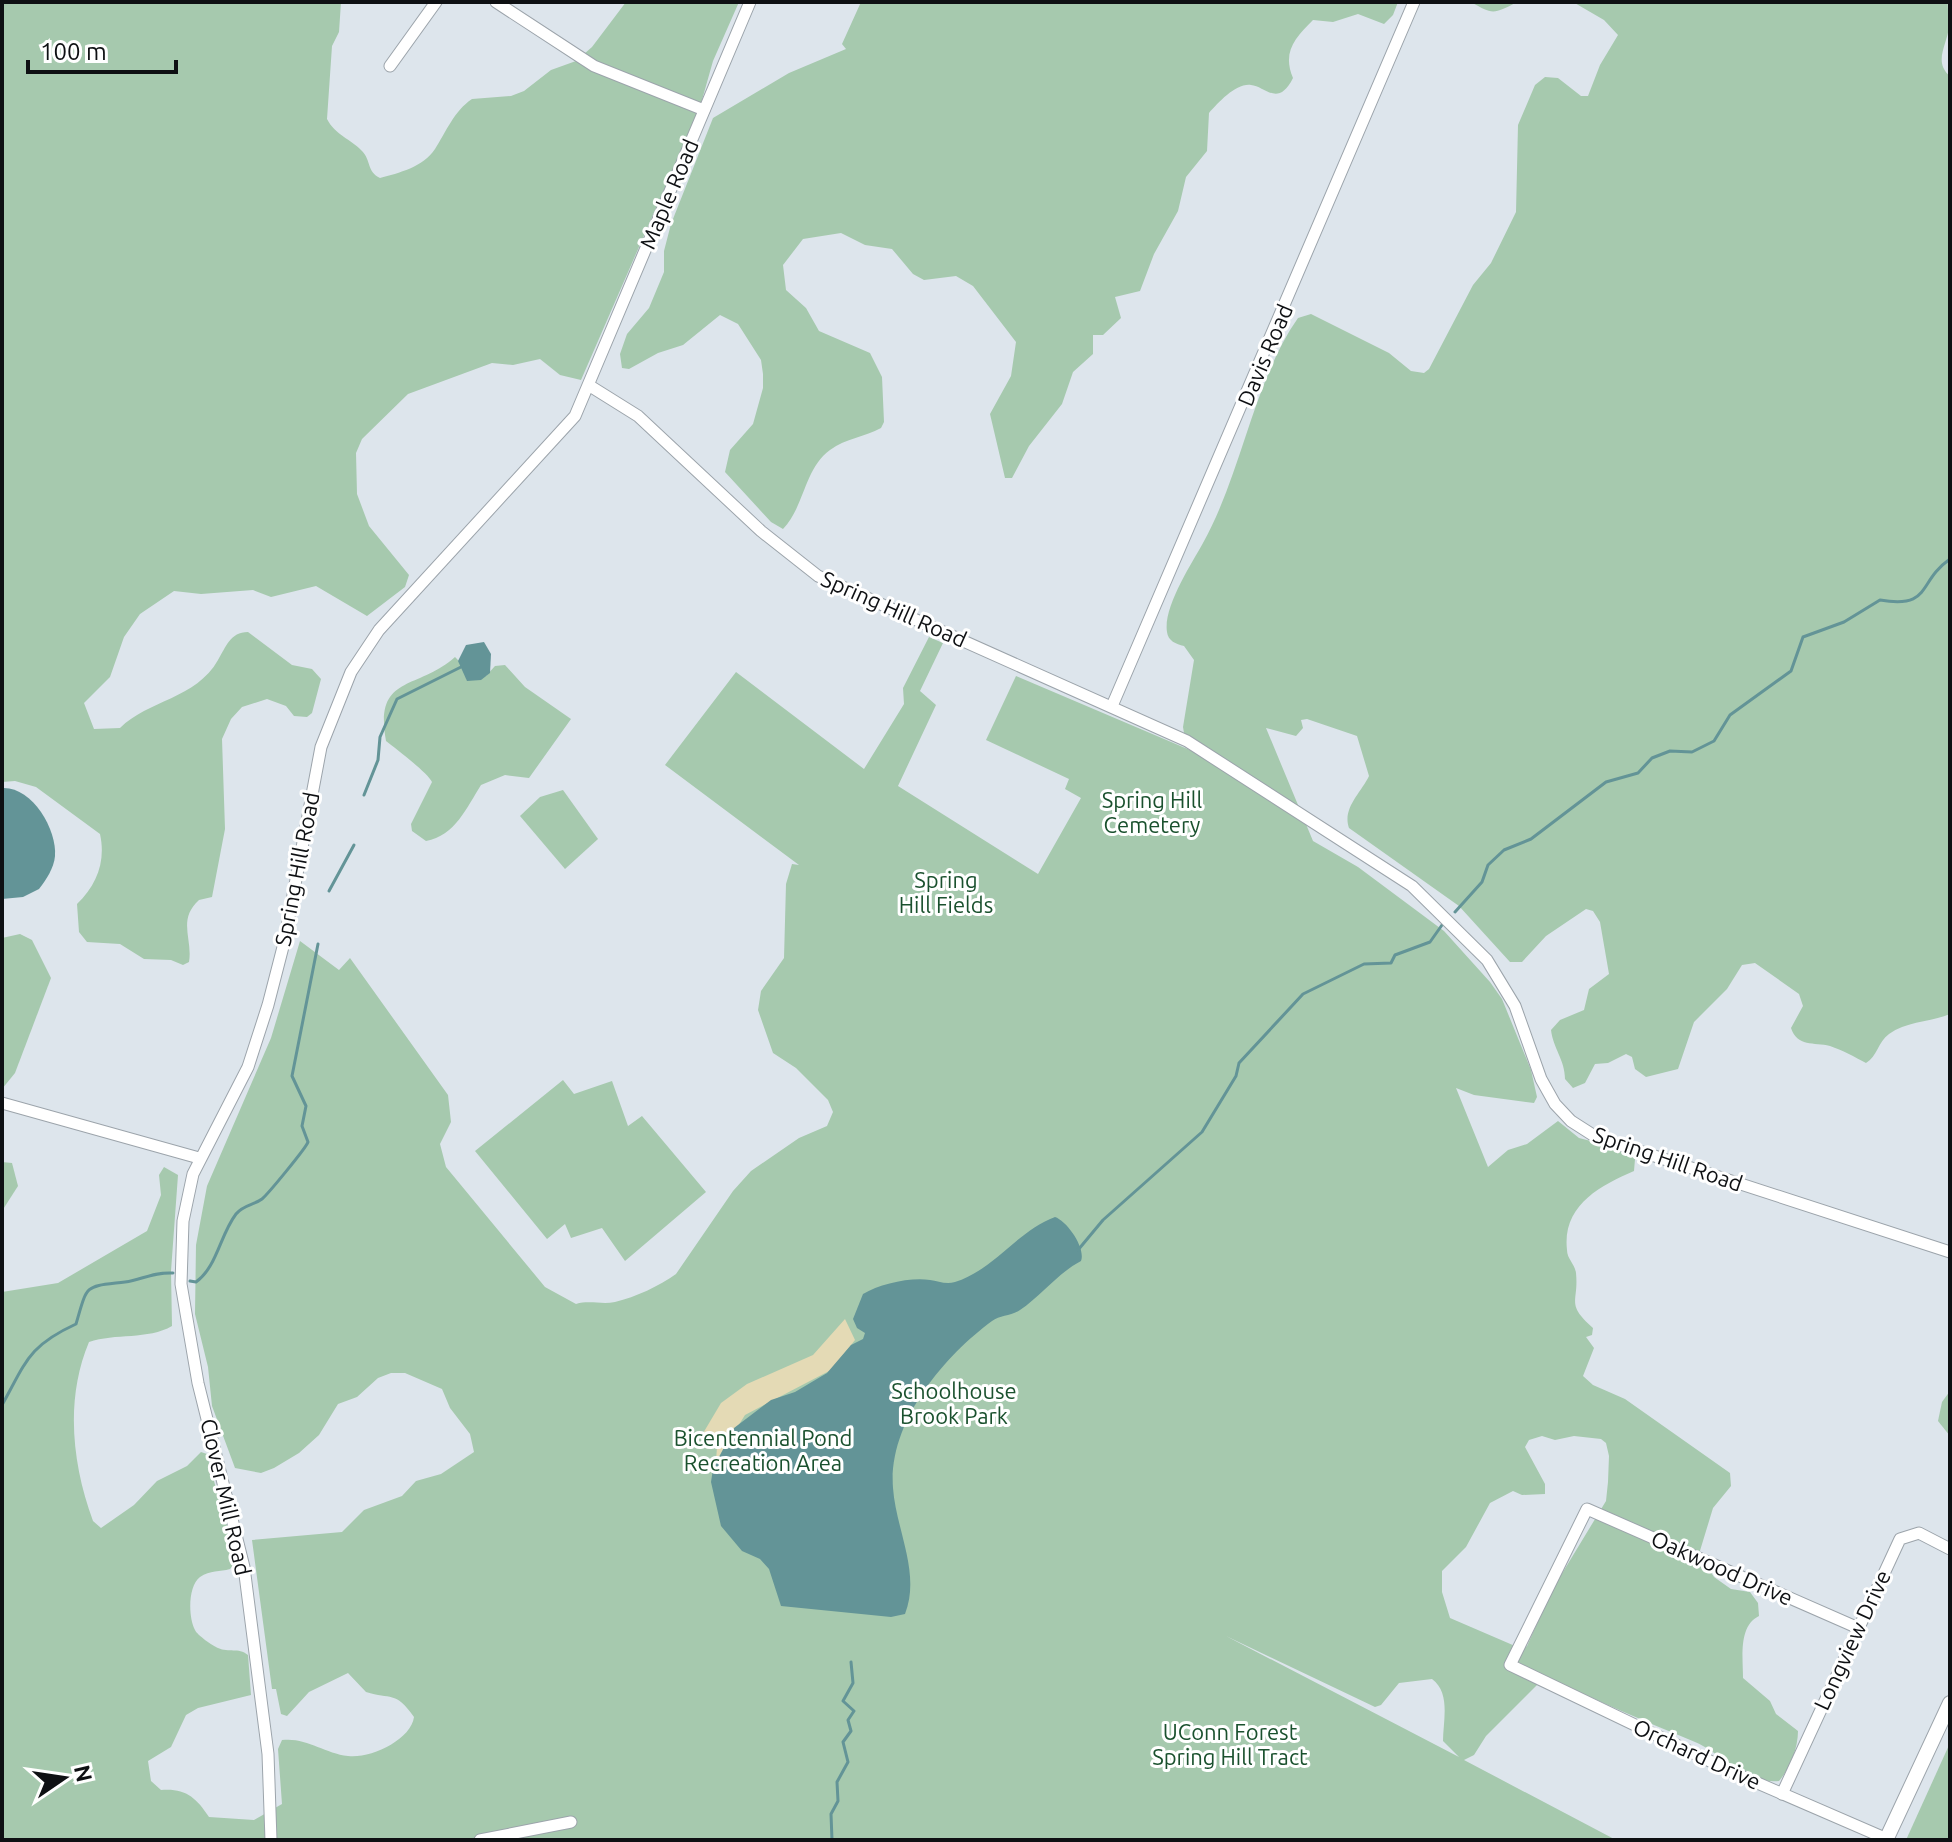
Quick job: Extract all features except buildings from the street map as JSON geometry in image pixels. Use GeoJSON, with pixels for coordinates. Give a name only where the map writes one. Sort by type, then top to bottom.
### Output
{"type":"FeatureCollection","features":[{"type":"Feature","properties":{"kind":"main road"},"geometry":{"type":"LineString","coordinates":[[1886,1839],[1950,1703]]}},
{"type":"Feature","properties":{"kind":"street"},"geometry":{"type":"LineString","coordinates":[[390,66],[436,2]]}},
{"type":"Feature","properties":{"kind":"street"},"geometry":{"type":"LineString","coordinates":[[496,2],[594,66],[704,110]]}},
{"type":"Feature","properties":{"kind":"street","name":"Maple Road"},"geometry":{"type":"LineString","coordinates":[[590,386],[750,2]]}},
{"type":"Feature","properties":{"kind":"street","name":"Davis Road"},"geometry":{"type":"LineString","coordinates":[[1112,706],[1414,2]]}},
{"type":"Feature","properties":{"kind":"street","name":"Spring Hill Road"},"geometry":{"type":"LineString","coordinates":[[199,1158],[225,1116],[248,1067],[264,1017],[284,943],[321,747],[351,672],[379,630],[575,416],[590,386],[638,416],[761,531],[818,576],[1187,741],[1412,886],[1487,960],[1504,984],[1541,1079],[1555,1104],[1571,1121],[1596,1137],[1950,1252]]}},
{"type":"Feature","properties":{"kind":"street"},"geometry":{"type":"LineString","coordinates":[[2,1103],[199,1158]]}},
{"type":"Feature","properties":{"kind":"street","name":"Clover Mill Road"},"geometry":{"type":"LineString","coordinates":[[199,1158],[183,1221],[181,1284],[198,1383],[244,1567],[268,1754],[271,1840]]}},
{"type":"Feature","properties":{"kind":"street","name":"Oakwood Drive"},"geometry":{"type":"LineString","coordinates":[[1510,1665],[1587,1509],[1856,1627]]}},
{"type":"Feature","properties":{"kind":"street","name":"Longview Drive"},"geometry":{"type":"LineString","coordinates":[[1782,1794],[1856,1627],[1900,1539],[1919,1533],[1950,1549]]}},
{"type":"Feature","properties":{"kind":"street","name":"Orchard Drive"},"geometry":{"type":"LineString","coordinates":[[1510,1665],[1782,1794],[1886,1839]]}},
{"type":"Feature","properties":{"kind":"street"},"geometry":{"type":"LineString","coordinates":[[480,1840],[571,1822]]}},
{"type":"Feature","properties":{"kind":"green space"},"geometry":{"type":"Polygon","coordinates":[[[2,2],[341,2],[339,32],[332,46],[327,119],[334,129],[362,151],[373,173],[380,178],[410,168],[430,155],[455,116],[472,99],[511,96],[524,91],[551,70],[576,61],[592,47],[626,2],[739,2],[713,61],[700,107],[581,380],[560,375],[540,359],[513,365],[492,363],[408,394],[362,439],[356,453],[357,494],[369,526],[409,575],[405,587],[367,616],[316,586],[271,597],[253,590],[201,594],[174,591],[140,614],[124,637],[110,677],[84,703],[94,729],[120,728],[144,711],[197,683],[209,673],[233,637],[248,632],[292,665],[312,669],[321,679],[312,713],[307,717],[294,716],[286,706],[267,699],[242,707],[231,719],[222,739],[225,829],[212,897],[199,900],[192,907],[187,922],[189,962],[183,965],[171,960],[144,959],[120,944],[87,942],[79,932],[77,904],[95,881],[101,863],[100,834],[36,787],[15,781],[2,782],[2,2]]]}},
{"type":"Feature","properties":{"kind":"green space"},"geometry":{"type":"Polygon","coordinates":[[[861,2],[1398,2],[1393,15],[1384,24],[1358,14],[1333,22],[1313,20],[1292,46],[1289,60],[1293,78],[1282,92],[1277,94],[1245,85],[1228,94],[1209,113],[1207,151],[1186,177],[1178,211],[1154,254],[1140,291],[1115,297],[1121,318],[1103,335],[1093,335],[1093,354],[1073,372],[1062,404],[1029,446],[1012,478],[1005,478],[990,414],[1011,376],[1016,342],[973,286],[956,276],[924,280],[913,274],[892,249],[865,245],[841,233],[803,239],[783,265],[786,290],[806,308],[819,331],[870,353],[882,377],[884,422],[881,428],[842,443],[821,458],[796,510],[783,529],[771,522],[725,472],[730,450],[753,424],[763,388],[761,360],[738,324],[720,315],[683,345],[658,353],[629,369],[622,368],[620,354],[627,334],[649,308],[664,272],[664,251],[671,224],[713,118],[789,73],[846,49],[842,44],[861,2]]]}},
{"type":"Feature","properties":{"kind":"green space"},"geometry":{"type":"Polygon","coordinates":[[[1471,2],[1517,2],[1493,11],[1471,2]]]}},
{"type":"Feature","properties":{"kind":"green space"},"geometry":{"type":"Polygon","coordinates":[[[1573,2],[1948,2],[1949,27],[1942,65],[1950,76],[1950,1014],[1896,1030],[1885,1037],[1866,1063],[1835,1048],[1797,1038],[1791,1028],[1803,1006],[1799,994],[1755,963],[1742,965],[1727,989],[1694,1022],[1678,1069],[1646,1077],[1635,1069],[1632,1057],[1626,1054],[1608,1063],[1595,1064],[1585,1083],[1573,1088],[1565,1079],[1551,1030],[1560,1020],[1584,1010],[1589,989],[1609,974],[1600,922],[1593,911],[1586,909],[1546,936],[1522,962],[1510,962],[1459,906],[1349,828],[1350,807],[1369,776],[1357,736],[1307,719],[1301,720],[1303,728],[1296,736],[1266,728],[1313,841],[1358,867],[1444,931],[1502,999],[1531,1070],[1537,1097],[1534,1103],[1474,1095],[1456,1088],[1488,1167],[1508,1150],[1527,1144],[1558,1121],[1579,1138],[1618,1148],[1635,1159],[1634,1171],[1596,1191],[1570,1221],[1567,1253],[1576,1273],[1576,1308],[1593,1328],[1592,1335],[1586,1337],[1594,1348],[1583,1376],[1593,1385],[1625,1399],[1730,1473],[1731,1486],[1713,1508],[1699,1554],[1714,1577],[1731,1589],[1750,1592],[1758,1603],[1759,1616],[1752,1621],[1745,1635],[1743,1678],[1770,1701],[1776,1714],[1798,1731],[1793,1758],[1779,1781],[1757,1778],[1695,1742],[1546,1676],[1486,1736],[1474,1755],[1464,1760],[1616,1840],[2,1840],[2,1292],[58,1283],[147,1231],[161,1195],[159,1175],[164,1167],[178,1175],[171,1271],[172,1326],[153,1333],[89,1342],[81,1364],[74,1409],[76,1454],[93,1521],[101,1528],[134,1505],[157,1481],[187,1466],[201,1452],[207,1454],[235,1563],[230,1569],[208,1573],[196,1581],[191,1594],[191,1618],[196,1632],[209,1643],[248,1655],[251,1695],[198,1708],[186,1715],[171,1747],[148,1761],[151,1781],[161,1790],[189,1795],[209,1817],[254,1820],[282,1804],[278,1749],[282,1740],[299,1741],[331,1752],[357,1756],[378,1751],[398,1740],[406,1733],[414,1717],[397,1699],[366,1692],[348,1673],[309,1692],[287,1716],[281,1714],[276,1689],[272,1689],[252,1540],[342,1532],[364,1510],[402,1496],[416,1481],[441,1474],[474,1452],[470,1434],[450,1408],[442,1389],[405,1373],[391,1373],[378,1378],[357,1397],[338,1404],[319,1435],[299,1453],[261,1473],[235,1468],[212,1406],[208,1367],[195,1314],[196,1245],[207,1186],[271,1038],[300,941],[339,970],[350,958],[448,1095],[451,1122],[440,1144],[446,1167],[545,1287],[576,1304],[610,1303],[655,1287],[676,1274],[733,1191],[751,1171],[799,1138],[827,1126],[833,1112],[828,1100],[796,1068],[773,1053],[758,1010],[761,991],[784,958],[786,884],[792,864],[799,865],[665,765],[736,672],[864,769],[904,704],[903,688],[929,637],[943,643],[920,691],[936,705],[898,786],[1038,874],[1081,798],[1065,789],[1069,779],[986,740],[1016,676],[1197,753],[1196,745],[1184,733],[1183,727],[1194,660],[1184,646],[1169,638],[1169,610],[1216,516],[1258,399],[1283,343],[1298,318],[1311,314],[1389,353],[1411,371],[1424,373],[1429,369],[1473,285],[1491,263],[1516,212],[1518,125],[1535,85],[1545,77],[1558,78],[1581,96],[1588,96],[1600,65],[1618,35],[1604,20],[1573,2]],[[1542,1436],[1529,1440],[1525,1447],[1545,1484],[1545,1494],[1522,1495],[1513,1491],[1490,1503],[1466,1547],[1442,1571],[1442,1592],[1450,1618],[1522,1649],[1527,1646],[1552,1590],[1606,1501],[1608,1482],[1609,1456],[1606,1443],[1601,1439],[1574,1436],[1555,1440],[1542,1436]],[[1226,1636],[1459,1757],[1443,1741],[1444,1699],[1432,1679],[1399,1683],[1381,1705],[1375,1707],[1226,1636]]]}},
{"type":"Feature","properties":{"kind":"green space"},"geometry":{"type":"Polygon","coordinates":[[[455,657],[472,675],[486,676],[495,666],[505,665],[525,687],[571,719],[529,778],[505,775],[481,785],[452,827],[426,841],[412,831],[411,824],[432,782],[386,741],[386,704],[402,687],[441,668],[455,657]]]}},
{"type":"Feature","properties":{"kind":"green space"},"geometry":{"type":"Polygon","coordinates":[[[563,790],[598,839],[565,869],[520,816],[540,797],[563,790]]]}},
{"type":"Feature","properties":{"kind":"green space"},"geometry":{"type":"Polygon","coordinates":[[[20,934],[32,940],[51,978],[15,1073],[2,1089],[2,938],[20,934]]]}},
{"type":"Feature","properties":{"kind":"green space"},"geometry":{"type":"Polygon","coordinates":[[[563,1080],[574,1094],[612,1081],[628,1126],[642,1116],[706,1192],[625,1261],[602,1228],[571,1238],[565,1224],[547,1239],[475,1151],[563,1080]]]}},
{"type":"Feature","properties":{"kind":"green space"},"geometry":{"type":"Polygon","coordinates":[[[2,1162],[12,1163],[18,1186],[2,1211],[2,1162]]]}},
{"type":"Feature","properties":{"kind":"green space"},"geometry":{"type":"Polygon","coordinates":[[[1950,1391],[1950,1436],[1938,1421],[1942,1402],[1950,1391]]]}},
{"type":"Feature","properties":{"kind":"green space"},"geometry":{"type":"Polygon","coordinates":[[[1950,1743],[1950,1840],[1906,1840],[1950,1743]]]}},
{"type":"Feature","properties":{"kind":"sand"},"geometry":{"type":"Polygon","coordinates":[[[845,1319],[855,1340],[831,1370],[745,1415],[716,1461],[717,1447],[702,1435],[721,1403],[747,1384],[813,1355],[845,1319]]]}},
{"type":"Feature","properties":{"kind":"water"},"geometry":{"type":"Polygon","coordinates":[[[484,642],[491,654],[490,673],[481,680],[467,681],[458,661],[466,645],[484,642]]]}},
{"type":"Feature","properties":{"kind":"water"},"geometry":{"type":"Polygon","coordinates":[[[2,788],[13,789],[32,801],[52,833],[55,856],[47,878],[39,889],[23,897],[2,899],[2,788]]]}},
{"type":"Feature","properties":{"kind":"water"},"geometry":{"type":"Polygon","coordinates":[[[1055,1217],[1074,1236],[1081,1249],[1081,1261],[1020,1310],[992,1321],[955,1353],[922,1394],[899,1440],[893,1488],[909,1567],[909,1599],[905,1614],[891,1617],[781,1606],[769,1569],[760,1559],[742,1551],[721,1526],[711,1482],[713,1469],[734,1428],[771,1400],[795,1392],[827,1373],[851,1345],[863,1339],[865,1333],[857,1328],[853,1319],[863,1294],[904,1280],[955,1282],[982,1269],[1029,1231],[1055,1217]]]}},
{"type":"Feature","properties":{"kind":"waterway"},"geometry":{"type":"LineString","coordinates":[[1455,912],[1482,882],[1488,865],[1504,850],[1531,839],[1606,782],[1638,773],[1652,758],[1670,751],[1692,752],[1714,741],[1730,715],[1791,671],[1803,637],[1844,622],[1880,600],[1897,602],[1916,597],[1950,559]]}},
{"type":"Feature","properties":{"kind":"waterway"},"geometry":{"type":"LineString","coordinates":[[364,795],[378,760],[380,737],[397,699],[461,667]]}},
{"type":"Feature","properties":{"kind":"waterway"},"geometry":{"type":"LineString","coordinates":[[329,891],[354,845]]}},
{"type":"Feature","properties":{"kind":"waterway"},"geometry":{"type":"LineString","coordinates":[[1078,1250],[1103,1220],[1202,1132],[1236,1076],[1239,1063],[1303,994],[1364,964],[1391,963],[1395,955],[1430,942],[1442,925]]}},
{"type":"Feature","properties":{"kind":"waterway"},"geometry":{"type":"LineString","coordinates":[[190,1281],[196,1282],[209,1268],[236,1214],[262,1199],[308,1142],[302,1126],[306,1106],[292,1076],[318,944]]}},
{"type":"Feature","properties":{"kind":"waterway"},"geometry":{"type":"LineString","coordinates":[[2,1405],[23,1366],[38,1348],[76,1324],[90,1290],[102,1285],[173,1273]]}},
{"type":"Feature","properties":{"kind":"waterway"},"geometry":{"type":"LineString","coordinates":[[832,1840],[831,1814],[838,1801],[837,1782],[848,1762],[843,1742],[851,1731],[848,1720],[854,1711],[843,1701],[853,1683],[851,1662]]}},
{"type":"Feature","properties":{"kind":"park label","name":"Spring Hill Cemetery"},"geometry":{"type":"Point","coordinates":[1152,812]}},
{"type":"Feature","properties":{"kind":"park label","name":"Spring Hill Fields"},"geometry":{"type":"Point","coordinates":[946,892]}},
{"type":"Feature","properties":{"kind":"park label","name":"Schoolhouse Brook Park"},"geometry":{"type":"Point","coordinates":[954,1404]}},
{"type":"Feature","properties":{"kind":"park label","name":"Bicentennial Pond Recreation Area"},"geometry":{"type":"Point","coordinates":[763,1450]}},
{"type":"Feature","properties":{"kind":"park label","name":"UConn Forest Spring Hill Tract"},"geometry":{"type":"Point","coordinates":[1230,1744]}}]}
